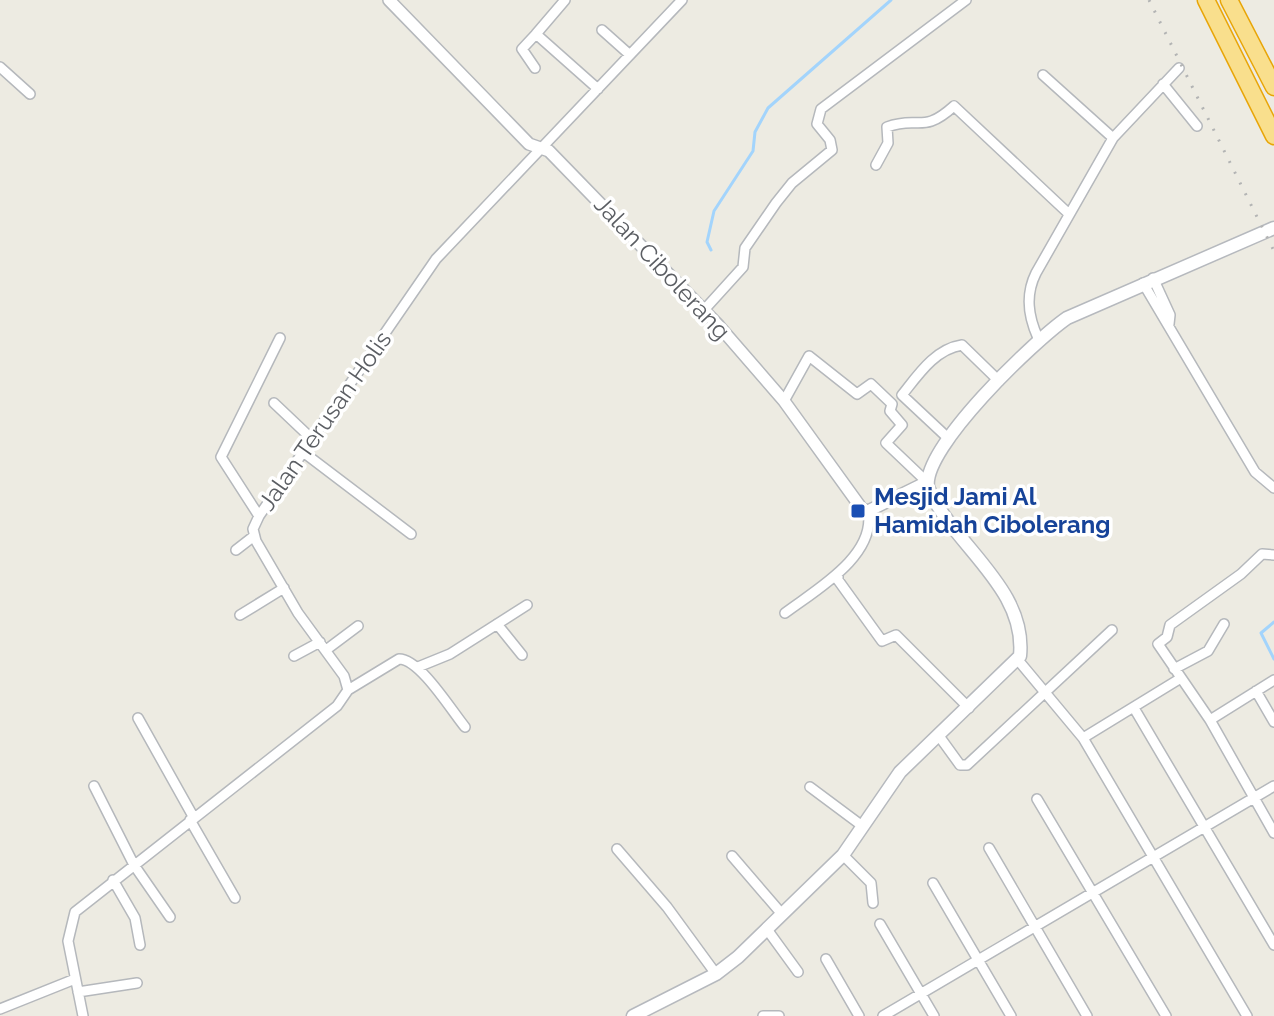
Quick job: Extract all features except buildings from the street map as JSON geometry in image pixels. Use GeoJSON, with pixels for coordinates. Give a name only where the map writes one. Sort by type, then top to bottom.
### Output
{"type":"FeatureCollection","features":[{"type":"Feature","properties":{"kind":"highway"},"geometry":{"type":"LineString","coordinates":[[1206,0],[1274,136]]}},
{"type":"Feature","properties":{"kind":"highway"},"geometry":{"type":"LineString","coordinates":[[1229,0],[1274,87]]}},
{"type":"Feature","properties":{"kind":"main road"},"geometry":{"type":"LineString","coordinates":[[633,1016],[716,974],[738,957],[843,855],[900,772],[1018,660],[1019,628],[1008,601],[936,503],[927,482],[928,472],[949,439],[1038,338],[1067,318],[1148,280],[1274,228]]}},
{"type":"Feature","properties":{"kind":"street","name":"Jalan Cibolerang"},"geometry":{"type":"LineString","coordinates":[[389,0],[529,144],[559,160],[704,310],[784,401],[834,473],[861,508],[868,511]]}},
{"type":"Feature","properties":{"kind":"street"},"geometry":{"type":"LineString","coordinates":[[535,68],[522,49],[565,0]]}},
{"type":"Feature","properties":{"kind":"street","name":"Jalan Terusan Holis"},"geometry":{"type":"LineString","coordinates":[[348,690],[345,679],[284,588],[254,536],[259,516],[436,259],[682,0]]}},
{"type":"Feature","properties":{"kind":"street"},"geometry":{"type":"LineString","coordinates":[[704,310],[743,267],[745,248],[792,183],[832,150],[830,140],[817,124],[821,109],[966,0]]}},
{"type":"Feature","properties":{"kind":"street"},"geometry":{"type":"LineString","coordinates":[[602,30],[630,55]]}},
{"type":"Feature","properties":{"kind":"street"},"geometry":{"type":"LineString","coordinates":[[536,34],[598,89]]}},
{"type":"Feature","properties":{"kind":"street"},"geometry":{"type":"LineString","coordinates":[[0,67],[30,94]]}},
{"type":"Feature","properties":{"kind":"street"},"geometry":{"type":"LineString","coordinates":[[1038,338],[1028,305],[1029,289],[1113,138],[1179,68]]}},
{"type":"Feature","properties":{"kind":"street"},"geometry":{"type":"LineString","coordinates":[[1043,75],[1113,138]]}},
{"type":"Feature","properties":{"kind":"street"},"geometry":{"type":"LineString","coordinates":[[1163,84],[1197,126]]}},
{"type":"Feature","properties":{"kind":"street"},"geometry":{"type":"LineString","coordinates":[[876,165],[888,143],[887,127],[904,123],[927,125],[954,106],[1069,214]]}},
{"type":"Feature","properties":{"kind":"street"},"geometry":{"type":"LineString","coordinates":[[1148,280],[1169,324],[1255,472],[1274,488]]}},
{"type":"Feature","properties":{"kind":"street"},"geometry":{"type":"LineString","coordinates":[[259,516],[221,457],[280,338]]}},
{"type":"Feature","properties":{"kind":"street"},"geometry":{"type":"LineString","coordinates":[[785,613],[838,573],[867,534],[868,511],[927,482],[885,441],[902,425],[890,411],[892,404],[933,359],[957,345],[970,350],[999,381]]}},
{"type":"Feature","properties":{"kind":"street"},"geometry":{"type":"LineString","coordinates":[[784,401],[809,356],[857,394],[871,384],[892,404]]}},
{"type":"Feature","properties":{"kind":"street"},"geometry":{"type":"LineString","coordinates":[[902,395],[949,439]]}},
{"type":"Feature","properties":{"kind":"street"},"geometry":{"type":"LineString","coordinates":[[274,403],[313,440]]}},
{"type":"Feature","properties":{"kind":"street"},"geometry":{"type":"LineString","coordinates":[[303,452],[411,534]]}},
{"type":"Feature","properties":{"kind":"street"},"geometry":{"type":"LineString","coordinates":[[236,550],[254,536]]}},
{"type":"Feature","properties":{"kind":"street"},"geometry":{"type":"LineString","coordinates":[[1274,555],[1262,553],[1224,588],[1170,625],[1167,637],[1158,644],[1210,720],[1274,833]]}},
{"type":"Feature","properties":{"kind":"street"},"geometry":{"type":"LineString","coordinates":[[838,573],[844,589],[882,641],[896,635],[969,708]]}},
{"type":"Feature","properties":{"kind":"street"},"geometry":{"type":"LineString","coordinates":[[240,615],[284,588]]}},
{"type":"Feature","properties":{"kind":"street"},"geometry":{"type":"LineString","coordinates":[[418,667],[450,654],[527,605]]}},
{"type":"Feature","properties":{"kind":"street"},"geometry":{"type":"LineString","coordinates":[[497,624],[522,655]]}},
{"type":"Feature","properties":{"kind":"street"},"geometry":{"type":"LineString","coordinates":[[1174,669],[1208,651],[1224,624]]}},
{"type":"Feature","properties":{"kind":"street"},"geometry":{"type":"LineString","coordinates":[[294,656],[323,646],[358,626]]}},
{"type":"Feature","properties":{"kind":"street"},"geometry":{"type":"LineString","coordinates":[[939,736],[960,765],[967,765],[1112,630]]}},
{"type":"Feature","properties":{"kind":"street"},"geometry":{"type":"LineString","coordinates":[[83,1016],[68,941],[71,920],[87,900],[337,706],[348,690],[399,659],[418,667],[465,727]]}},
{"type":"Feature","properties":{"kind":"street"},"geometry":{"type":"LineString","coordinates":[[1018,660],[1083,738],[1247,1016]]}},
{"type":"Feature","properties":{"kind":"street"},"geometry":{"type":"LineString","coordinates":[[1083,738],[1181,678]]}},
{"type":"Feature","properties":{"kind":"street"},"geometry":{"type":"LineString","coordinates":[[1210,720],[1274,680]]}},
{"type":"Feature","properties":{"kind":"street"},"geometry":{"type":"LineString","coordinates":[[1256,691],[1274,722]]}},
{"type":"Feature","properties":{"kind":"street"},"geometry":{"type":"LineString","coordinates":[[1134,708],[1274,945]]}},
{"type":"Feature","properties":{"kind":"street"},"geometry":{"type":"LineString","coordinates":[[138,718],[235,898]]}},
{"type":"Feature","properties":{"kind":"street"},"geometry":{"type":"LineString","coordinates":[[94,786],[134,865],[170,917]]}},
{"type":"Feature","properties":{"kind":"street"},"geometry":{"type":"LineString","coordinates":[[883,1016],[1274,786]]}},
{"type":"Feature","properties":{"kind":"street"},"geometry":{"type":"LineString","coordinates":[[810,787],[861,825]]}},
{"type":"Feature","properties":{"kind":"street"},"geometry":{"type":"LineString","coordinates":[[1037,799],[1166,1016]]}},
{"type":"Feature","properties":{"kind":"street"},"geometry":{"type":"LineString","coordinates":[[989,848],[1087,1016]]}},
{"type":"Feature","properties":{"kind":"street"},"geometry":{"type":"LineString","coordinates":[[617,849],[667,907],[716,974]]}},
{"type":"Feature","properties":{"kind":"street"},"geometry":{"type":"LineString","coordinates":[[843,855],[871,883],[873,903]]}},
{"type":"Feature","properties":{"kind":"street"},"geometry":{"type":"LineString","coordinates":[[732,856],[781,913]]}},
{"type":"Feature","properties":{"kind":"street"},"geometry":{"type":"LineString","coordinates":[[113,880],[135,918],[140,945]]}},
{"type":"Feature","properties":{"kind":"street"},"geometry":{"type":"LineString","coordinates":[[933,883],[1011,1016]]}},
{"type":"Feature","properties":{"kind":"street"},"geometry":{"type":"LineString","coordinates":[[880,924],[934,1016]]}},
{"type":"Feature","properties":{"kind":"street"},"geometry":{"type":"LineString","coordinates":[[766,928],[798,972]]}},
{"type":"Feature","properties":{"kind":"street"},"geometry":{"type":"LineString","coordinates":[[826,959],[859,1016]]}},
{"type":"Feature","properties":{"kind":"street"},"geometry":{"type":"LineString","coordinates":[[0,1009],[75,979]]}},
{"type":"Feature","properties":{"kind":"street"},"geometry":{"type":"LineString","coordinates":[[78,992],[137,983]]}},
{"type":"Feature","properties":{"kind":"street"},"geometry":{"type":"LineString","coordinates":[[763,1016],[779,1016]]}},
{"type":"Feature","properties":{"kind":"waterway"},"geometry":{"type":"LineString","coordinates":[[711,250],[707,242],[714,211],[753,151],[755,132],[768,108],[891,0]]}},
{"type":"Feature","properties":{"kind":"waterway"},"geometry":{"type":"LineString","coordinates":[[1274,622],[1261,633],[1274,659]]}},
{"type":"Feature","properties":{"kind":"railway"},"geometry":{"type":"LineString","coordinates":[[1149,0],[1274,251]]}},
{"type":"Feature","properties":{"kind":"place","name":"Mesjid Jami Al Hamidah Cibolerang"},"geometry":{"type":"Point","coordinates":[858,511]}}]}
